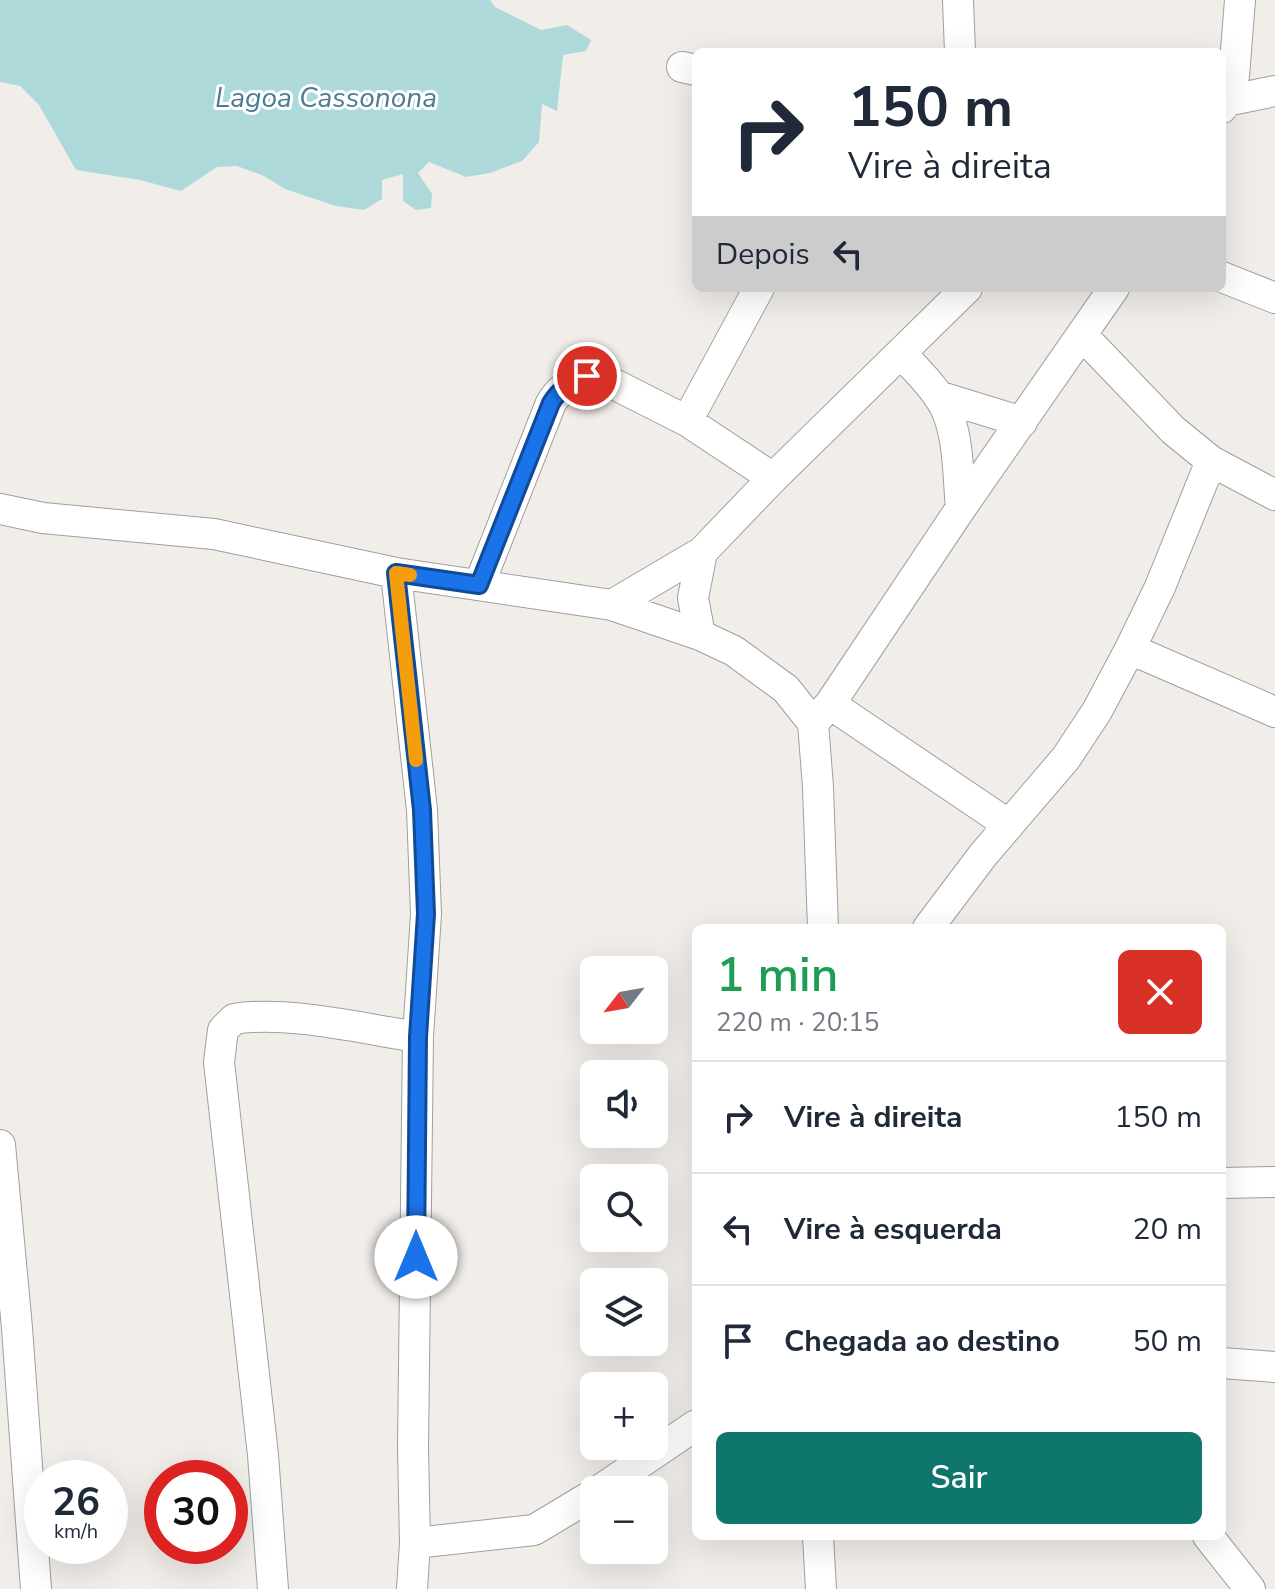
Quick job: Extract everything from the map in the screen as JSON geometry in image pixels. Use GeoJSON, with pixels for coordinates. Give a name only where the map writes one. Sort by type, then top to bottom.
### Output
{"type":"FeatureCollection","features":[{"type":"Feature","properties":{"kind":"street"},"geometry":{"type":"LineString","coordinates":[[958,0],[960,48]]}},
{"type":"Feature","properties":{"kind":"street"},"geometry":{"type":"LineString","coordinates":[[1226,98],[1234,76],[1240,0]]}},
{"type":"Feature","properties":{"kind":"street"},"geometry":{"type":"LineString","coordinates":[[1226,103],[1275,91]]}},
{"type":"Feature","properties":{"kind":"street"},"geometry":{"type":"LineString","coordinates":[[1226,279],[1275,298]]}},
{"type":"Feature","properties":{"kind":"street"},"geometry":{"type":"LineString","coordinates":[[687,421],[757,292]]}},
{"type":"Feature","properties":{"kind":"street"},"geometry":{"type":"LineString","coordinates":[[612,605],[702,552],[963,292]]}},
{"type":"Feature","properties":{"kind":"street"},"geometry":{"type":"LineString","coordinates":[[823,924],[819,802],[822,714],[1111,292]]}},
{"type":"Feature","properties":{"kind":"street"},"geometry":{"type":"LineString","coordinates":[[1083,336],[1143,401],[1211,461],[1275,495]]}},
{"type":"Feature","properties":{"kind":"street"},"geometry":{"type":"LineString","coordinates":[[902,354],[938,396],[947,413],[953,433],[961,508]]}},
{"type":"Feature","properties":{"kind":"street"},"geometry":{"type":"LineString","coordinates":[[479,585],[551,403],[558,392],[570,383],[587,376],[600,377],[687,421],[773,478]]}},
{"type":"Feature","properties":{"kind":"street"},"geometry":{"type":"LineString","coordinates":[[938,396],[1022,422]]}},
{"type":"Feature","properties":{"kind":"street"},"geometry":{"type":"LineString","coordinates":[[931,924],[1081,737],[1160,587],[1211,461]]}},
{"type":"Feature","properties":{"kind":"street"},"geometry":{"type":"LineString","coordinates":[[0,509],[43,518],[214,534],[396,573],[612,605],[700,635],[734,651],[822,714],[1009,825]]}},
{"type":"Feature","properties":{"kind":"street"},"geometry":{"type":"LineString","coordinates":[[700,635],[693,598],[702,552]]}},
{"type":"Feature","properties":{"kind":"street"},"geometry":{"type":"LineString","coordinates":[[396,573],[422,810],[426,914],[418,1037],[413,1448],[415,1543],[412,1589]]}},
{"type":"Feature","properties":{"kind":"street"},"geometry":{"type":"LineString","coordinates":[[1130,649],[1275,712]]}},
{"type":"Feature","properties":{"kind":"street"},"geometry":{"type":"LineString","coordinates":[[273,1589],[263,1455],[219,1062],[223,1030],[234,1019],[252,1018],[298,1020],[418,1037]]}},
{"type":"Feature","properties":{"kind":"street"},"geometry":{"type":"LineString","coordinates":[[0,1145],[36,1589]]}},
{"type":"Feature","properties":{"kind":"street"},"geometry":{"type":"LineString","coordinates":[[1226,1183],[1275,1182]]}},
{"type":"Feature","properties":{"kind":"street"},"geometry":{"type":"LineString","coordinates":[[1226,1363],[1275,1367]]}},
{"type":"Feature","properties":{"kind":"street"},"geometry":{"type":"LineString","coordinates":[[621,1476],[692,1428]]}},
{"type":"Feature","properties":{"kind":"street"},"geometry":{"type":"LineString","coordinates":[[415,1543],[534,1530],[580,1502]]}},
{"type":"Feature","properties":{"kind":"street"},"geometry":{"type":"LineString","coordinates":[[818,1540],[821,1589]]}},
{"type":"Feature","properties":{"kind":"street"},"geometry":{"type":"LineString","coordinates":[[1211,1540],[1250,1589]]}},
{"type":"Feature","properties":{"kind":"water","name":"Lagoa Cassonona"},"geometry":{"type":"Polygon","coordinates":[[[0,0],[490,0],[495,7],[541,30],[567,25],[591,40],[586,51],[563,55],[557,111],[542,104],[539,142],[522,161],[490,173],[466,177],[429,162],[418,173],[432,194],[431,208],[416,210],[403,201],[403,174],[382,180],[382,199],[364,210],[336,206],[285,189],[264,176],[237,166],[217,167],[181,191],[140,180],[76,170],[39,105],[20,86],[0,82],[0,0]]]}},
{"type":"Feature","properties":{"kind":"slow traffic"},"geometry":{"type":"LineString","coordinates":[[410,575],[396,573],[416,760]]}},
{"type":"Feature","properties":{"kind":"route"},"geometry":{"type":"LineString","coordinates":[[416,1257],[418,1037],[426,914],[422,810],[396,573],[479,585],[551,403],[558,392],[587,376]]}}]}
